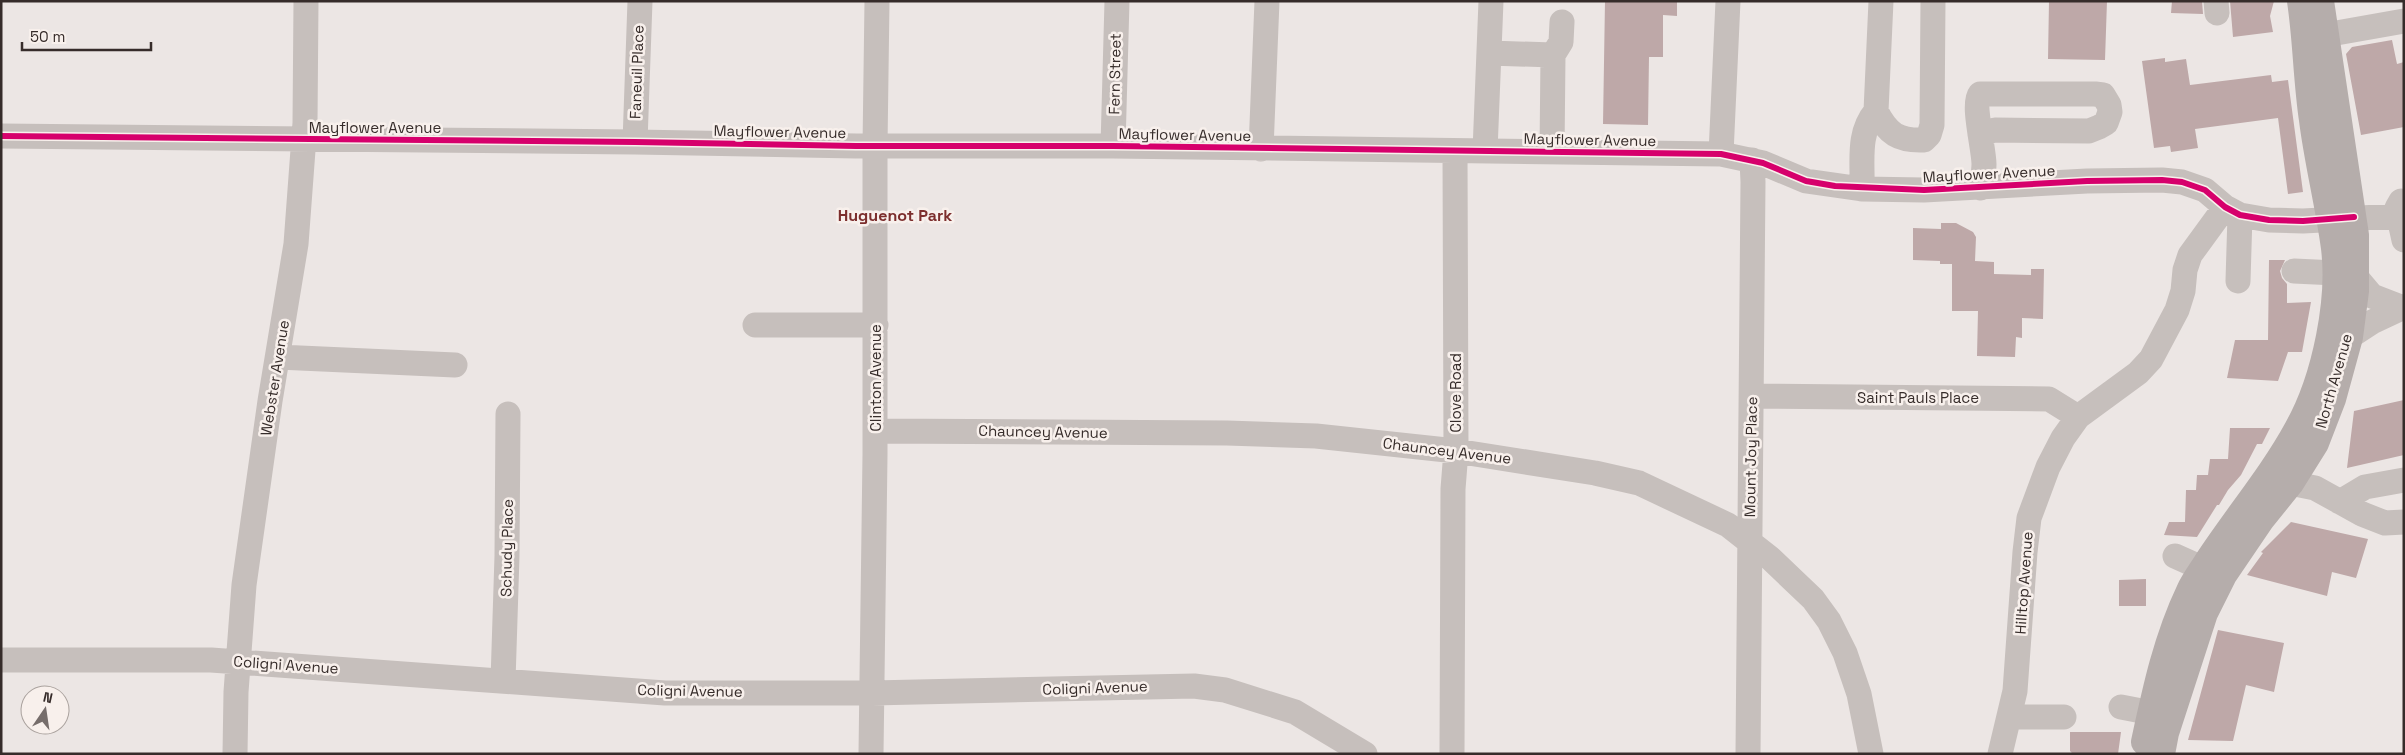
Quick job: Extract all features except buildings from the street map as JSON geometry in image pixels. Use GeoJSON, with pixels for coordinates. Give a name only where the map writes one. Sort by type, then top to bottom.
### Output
{"type":"FeatureCollection","features":[{"type":"Feature","properties":{"kind":"main road","name":"North Avenue"},"geometry":{"type":"LineString","coordinates":[[2301,1],[2316,36]]}},
{"type":"Feature","properties":{"kind":"main road","name":"North Avenue"},"geometry":{"type":"LineString","coordinates":[[2143,754],[2173,633],[2191,589],[2204,569],[2281,476],[2315,443],[2332,399],[2349,337],[2341,219],[2312,119],[2316,36],[2320,1]]}},
{"type":"Feature","properties":{"kind":"main road","name":"North Avenue"},"geometry":{"type":"LineString","coordinates":[[2161,754],[2168,724],[2204,613],[2223,575],[2261,519],[2281,476],[2311,401],[2331,327],[2336,292],[2346,275]]}},
{"type":"Feature","properties":{"kind":"street","name":"Webster Avenue"},"geometry":{"type":"LineString","coordinates":[[235,754],[244,585],[296,244],[304,140],[306,1]]}},
{"type":"Feature","properties":{"kind":"street","name":"Faneuil Place"},"geometry":{"type":"LineString","coordinates":[[634,142],[640,1]]}},
{"type":"Feature","properties":{"kind":"street","name":"Clinton Avenue"},"geometry":{"type":"LineString","coordinates":[[871,754],[876,325],[875,146],[877,1]]}},
{"type":"Feature","properties":{"kind":"street","name":"Fern Street"},"geometry":{"type":"LineString","coordinates":[[1113,146],[1117,1]]}},
{"type":"Feature","properties":{"kind":"street"},"geometry":{"type":"LineString","coordinates":[[1261,149],[1267,1]]}},
{"type":"Feature","properties":{"kind":"street"},"geometry":{"type":"LineString","coordinates":[[1485,152],[1491,1]]}},
{"type":"Feature","properties":{"kind":"street"},"geometry":{"type":"LineString","coordinates":[[1721,154],[1728,1]]}},
{"type":"Feature","properties":{"kind":"street"},"geometry":{"type":"LineString","coordinates":[[1881,1],[1876,111],[1884,127],[1895,135],[1909,140],[1924,140],[1929,135],[1932,125],[1933,1]]}},
{"type":"Feature","properties":{"kind":"street"},"geometry":{"type":"LineString","coordinates":[[2316,36],[2404,21]]}},
{"type":"Feature","properties":{"kind":"street"},"geometry":{"type":"LineString","coordinates":[[1552,152],[1553,55],[1561,42],[1562,22]]}},
{"type":"Feature","properties":{"kind":"street"},"geometry":{"type":"LineString","coordinates":[[1489,53],[1553,55]]}},
{"type":"Feature","properties":{"kind":"street"},"geometry":{"type":"LineString","coordinates":[[1980,134],[1995,130],[2089,131],[2106,123],[2109,118],[2109,105],[2103,95],[2095,94],[1980,94],[1977,102],[1980,134],[1984,164],[1982,188]]}},
{"type":"Feature","properties":{"kind":"street"},"geometry":{"type":"LineString","coordinates":[[1862,189],[1863,135],[1867,123],[1876,111]]}},
{"type":"Feature","properties":{"kind":"street","name":"Mayflower Avenue"},"geometry":{"type":"LineString","coordinates":[[1,136],[875,146],[1113,146],[1721,154],[1752,160],[1806,181],[1862,189],[1982,188],[2087,181],[2162,180],[2182,182],[2205,190],[2232,211]]}},
{"type":"Feature","properties":{"kind":"street","name":"Clove Road"},"geometry":{"type":"LineString","coordinates":[[1452,754],[1453,499],[1456,451],[1455,152]]}},
{"type":"Feature","properties":{"kind":"street","name":"Mount Joy Place"},"geometry":{"type":"LineString","coordinates":[[1748,754],[1749,542],[1753,396],[1752,160]]}},
{"type":"Feature","properties":{"kind":"street"},"geometry":{"type":"LineString","coordinates":[[2238,281],[2232,211],[2269,220],[2341,219],[2402,223]]}},
{"type":"Feature","properties":{"kind":"street","name":"Hilltop Avenue"},"geometry":{"type":"LineString","coordinates":[[2000,754],[2015,691],[2029,518],[2048,467],[2063,438],[2078,417],[2138,373],[2151,359],[2178,310],[2183,291],[2185,270],[2190,255],[2232,211]]}},
{"type":"Feature","properties":{"kind":"street"},"geometry":{"type":"LineString","coordinates":[[2294,271],[2346,275],[2372,296],[2403,307]]}},
{"type":"Feature","properties":{"kind":"street"},"geometry":{"type":"LineString","coordinates":[[2349,337],[2403,307]]}},
{"type":"Feature","properties":{"kind":"street"},"geometry":{"type":"LineString","coordinates":[[756,325],[876,325]]}},
{"type":"Feature","properties":{"kind":"street"},"geometry":{"type":"LineString","coordinates":[[278,357],[455,365]]}},
{"type":"Feature","properties":{"kind":"street","name":"Saint Pauls Place"},"geometry":{"type":"LineString","coordinates":[[1753,396],[2049,399],[2078,417]]}},
{"type":"Feature","properties":{"kind":"street","name":"Schudy Place"},"geometry":{"type":"LineString","coordinates":[[503,681],[507,556],[508,414]]}},
{"type":"Feature","properties":{"kind":"street","name":"Chauncey Avenue"},"geometry":{"type":"LineString","coordinates":[[875,431],[1236,433],[1316,436],[1456,451],[1594,473],[1638,483],[1728,524],[1791,577],[1813,600],[1829,621],[1845,653],[1859,694],[1871,754]]}},
{"type":"Feature","properties":{"kind":"street"},"geometry":{"type":"LineString","coordinates":[[2281,476],[2315,488],[2362,514],[2385,522],[2404,522]]}},
{"type":"Feature","properties":{"kind":"street"},"geometry":{"type":"LineString","coordinates":[[2340,502],[2365,487],[2404,480]]}},
{"type":"Feature","properties":{"kind":"street"},"geometry":{"type":"LineString","coordinates":[[2176,556],[2204,569]]}},
{"type":"Feature","properties":{"kind":"street","name":"Coligni Avenue"},"geometry":{"type":"LineString","coordinates":[[1,660],[211,660],[665,693],[872,693],[1194,686],[1225,690],[1295,712],[1365,754]]}},
{"type":"Feature","properties":{"kind":"street"},"geometry":{"type":"LineString","coordinates":[[2121,707],[2152,713]]}},
{"type":"Feature","properties":{"kind":"street"},"geometry":{"type":"LineString","coordinates":[[2010,716],[2064,717]]}},
{"type":"Feature","properties":{"kind":"cycle path"},"geometry":{"type":"LineString","coordinates":[[1,136],[856,146],[1113,146],[1721,154],[1763,163],[1806,181],[1835,186],[1924,190],[2087,181],[2162,180],[2182,182],[2205,190],[2225,207],[2240,215],[2269,220],[2303,221],[2354,217]]}},
{"type":"Feature","properties":{"kind":"district","name":"Huguenot Park"},"geometry":{"type":"Point","coordinates":[895,215]}}]}
